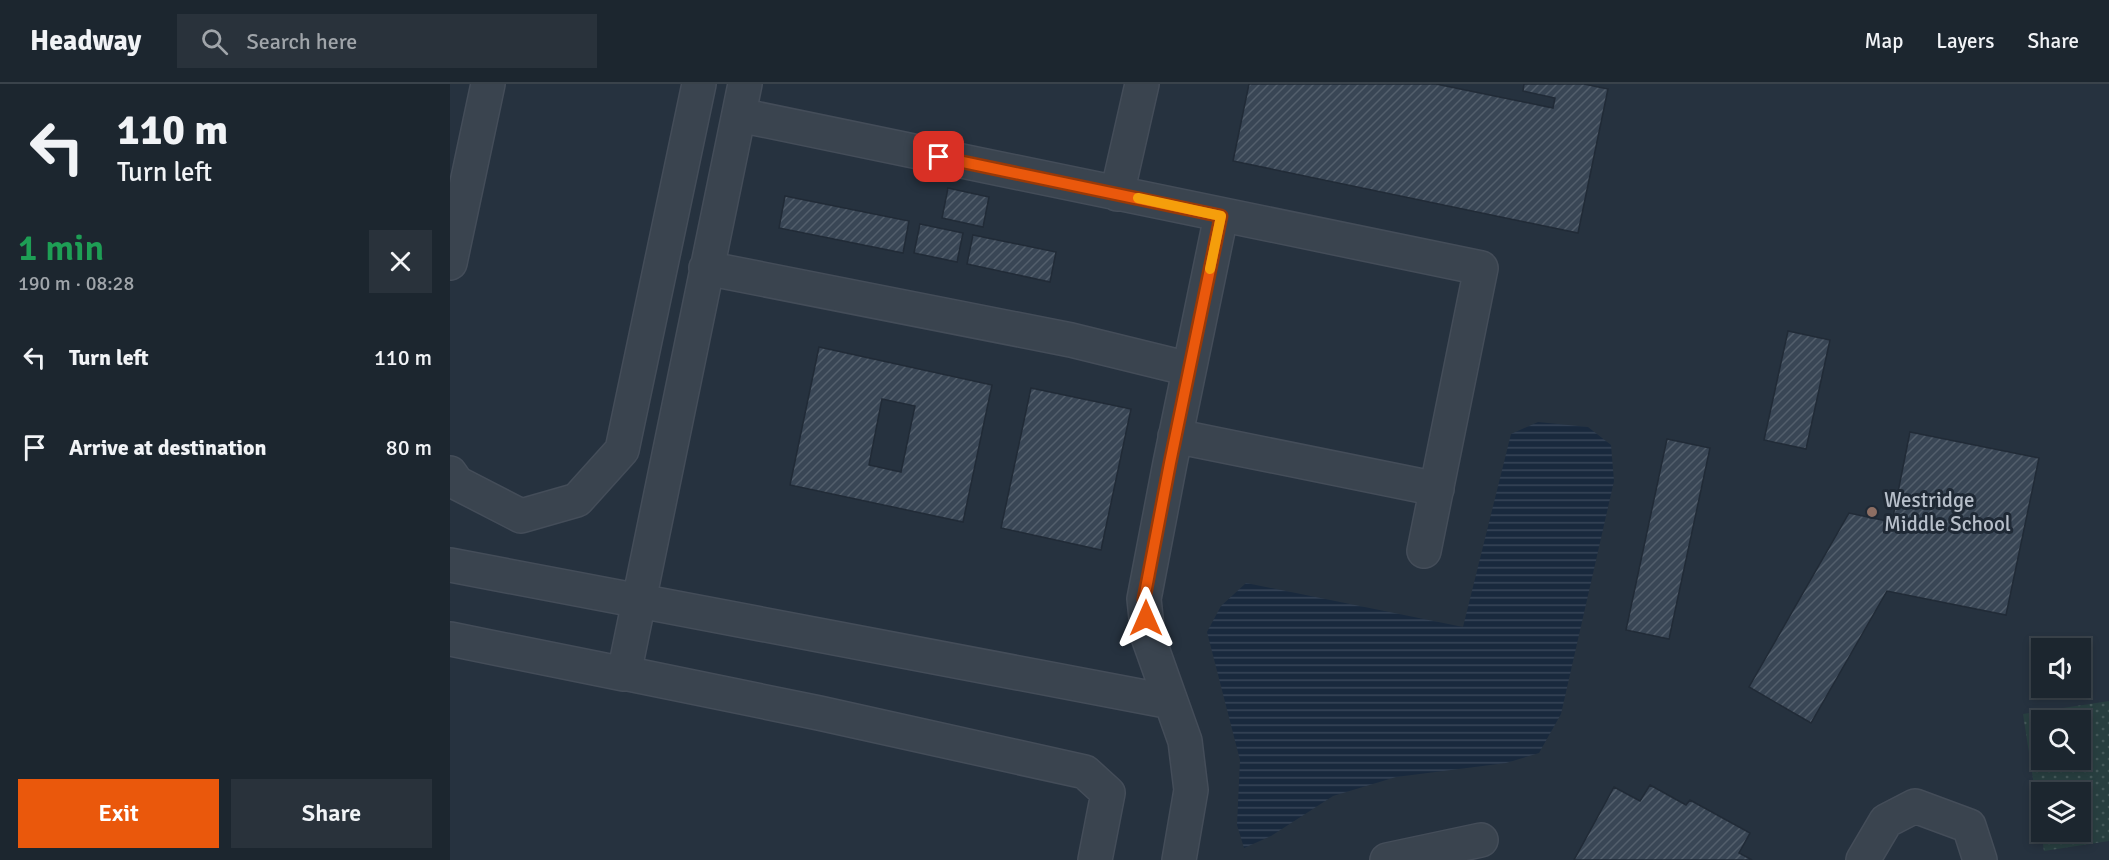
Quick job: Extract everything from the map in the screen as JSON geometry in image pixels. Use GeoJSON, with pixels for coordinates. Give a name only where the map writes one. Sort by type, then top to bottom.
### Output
{"type":"FeatureCollection","features":[{"type":"Feature","properties":{"kind":"street"},"geometry":{"type":"LineString","coordinates":[[450,263],[488,84]]}},
{"type":"Feature","properties":{"kind":"street"},"geometry":{"type":"LineString","coordinates":[[450,473],[457,483],[520,516],[577,500],[622,450],[699,84]]}},
{"type":"Feature","properties":{"kind":"street"},"geometry":{"type":"LineString","coordinates":[[1117,194],[1142,84]]}},
{"type":"Feature","properties":{"kind":"street"},"geometry":{"type":"LineString","coordinates":[[624,673],[742,99],[1117,194],[1481,268],[1425,551]]}},
{"type":"Feature","properties":{"kind":"street"},"geometry":{"type":"LineString","coordinates":[[1179,860],[1191,790],[1185,741],[1148,638],[1144,599],[1221,216]]}},
{"type":"Feature","properties":{"kind":"street"},"geometry":{"type":"LineString","coordinates":[[706,268],[1071,340],[1189,369]]}},
{"type":"Feature","properties":{"kind":"street"},"geometry":{"type":"LineString","coordinates":[[1175,436],[1437,489]]}},
{"type":"Feature","properties":{"kind":"street"},"geometry":{"type":"LineString","coordinates":[[450,566],[1171,702]]}},
{"type":"Feature","properties":{"kind":"street"},"geometry":{"type":"LineString","coordinates":[[450,639],[819,713],[1085,772],[1108,793],[1095,860]]}},
{"type":"Feature","properties":{"kind":"street"},"geometry":{"type":"LineString","coordinates":[[1863,860],[1886,820],[1915,806],[1969,826],[1980,860]]}},
{"type":"Feature","properties":{"kind":"street"},"geometry":{"type":"LineString","coordinates":[[1387,860],[1481,840]]}},
{"type":"Feature","properties":{"kind":"green space"},"geometry":{"type":"Polygon","coordinates":[[[2109,701],[2109,841],[2044,851],[2043,842],[2091,842],[2091,782],[2033,782],[2032,770],[2091,770],[2091,710],[2049,710],[2109,701]]]}},
{"type":"Feature","properties":{"kind":"green space"},"geometry":{"type":"Polygon","coordinates":[[[2031,713],[2031,766],[2023,714],[2031,713]]]}},
{"type":"Feature","properties":{"kind":"water"},"geometry":{"type":"Polygon","coordinates":[[[1538,422],[1588,427],[1611,445],[1614,481],[1561,714],[1539,753],[1506,763],[1396,777],[1333,796],[1271,836],[1244,848],[1237,825],[1240,760],[1207,632],[1221,606],[1246,583],[1463,627],[1511,434],[1538,422]]]}},
{"type":"Feature","properties":{"kind":"building"},"geometry":{"type":"Polygon","coordinates":[[[1249,84],[1436,84],[1553,108],[1555,98],[1523,91],[1524,84],[1584,84],[1608,89],[1578,233],[1233,161],[1249,84]]]}},
{"type":"Feature","properties":{"kind":"building"},"geometry":{"type":"Polygon","coordinates":[[[948,188],[989,197],[983,227],[942,218],[948,188]]]}},
{"type":"Feature","properties":{"kind":"building"},"geometry":{"type":"Polygon","coordinates":[[[785,196],[909,221],[903,253],[779,228],[785,196]]]}},
{"type":"Feature","properties":{"kind":"building"},"geometry":{"type":"Polygon","coordinates":[[[920,224],[963,233],[957,262],[914,253],[920,224]]]}},
{"type":"Feature","properties":{"kind":"building"},"geometry":{"type":"Polygon","coordinates":[[[973,235],[1056,252],[1050,282],[967,264],[973,235]]]}},
{"type":"Feature","properties":{"kind":"building"},"geometry":{"type":"Polygon","coordinates":[[[1788,331],[1830,340],[1806,449],[1764,440],[1788,331]]]}},
{"type":"Feature","properties":{"kind":"building"},"geometry":{"type":"Polygon","coordinates":[[[819,347],[992,385],[963,522],[790,485],[819,347]],[[882,399],[869,465],[901,472],[915,406],[882,399]]]}},
{"type":"Feature","properties":{"kind":"building"},"geometry":{"type":"Polygon","coordinates":[[[1031,388],[1131,409],[1101,550],[1001,528],[1031,388]]]}},
{"type":"Feature","properties":{"kind":"building"},"geometry":{"type":"Polygon","coordinates":[[[1910,432],[2039,458],[2006,615],[1887,591],[1811,723],[1749,687],[1849,513],[1892,522],[1910,432]]]}},
{"type":"Feature","properties":{"kind":"building"},"geometry":{"type":"Polygon","coordinates":[[[1667,439],[1710,448],[1669,639],[1626,630],[1667,439]]]}},
{"type":"Feature","properties":{"kind":"building"},"geometry":{"type":"Polygon","coordinates":[[[1650,785],[1686,805],[1690,800],[1750,833],[1739,853],[1752,860],[1574,860],[1614,787],[1640,801],[1650,785]]]}},
{"type":"Feature","properties":{"kind":"slow traffic"},"geometry":{"type":"LineString","coordinates":[[1138,198],[1221,216],[1210,269]]}},
{"type":"Feature","properties":{"kind":"place","name":"Westridge Middle School"},"geometry":{"type":"Point","coordinates":[1872,512]}},
{"type":"Feature","properties":{"kind":"route"},"geometry":{"type":"LineString","coordinates":[[939,157],[1221,216],[1144,599],[1146,618]]}}]}
